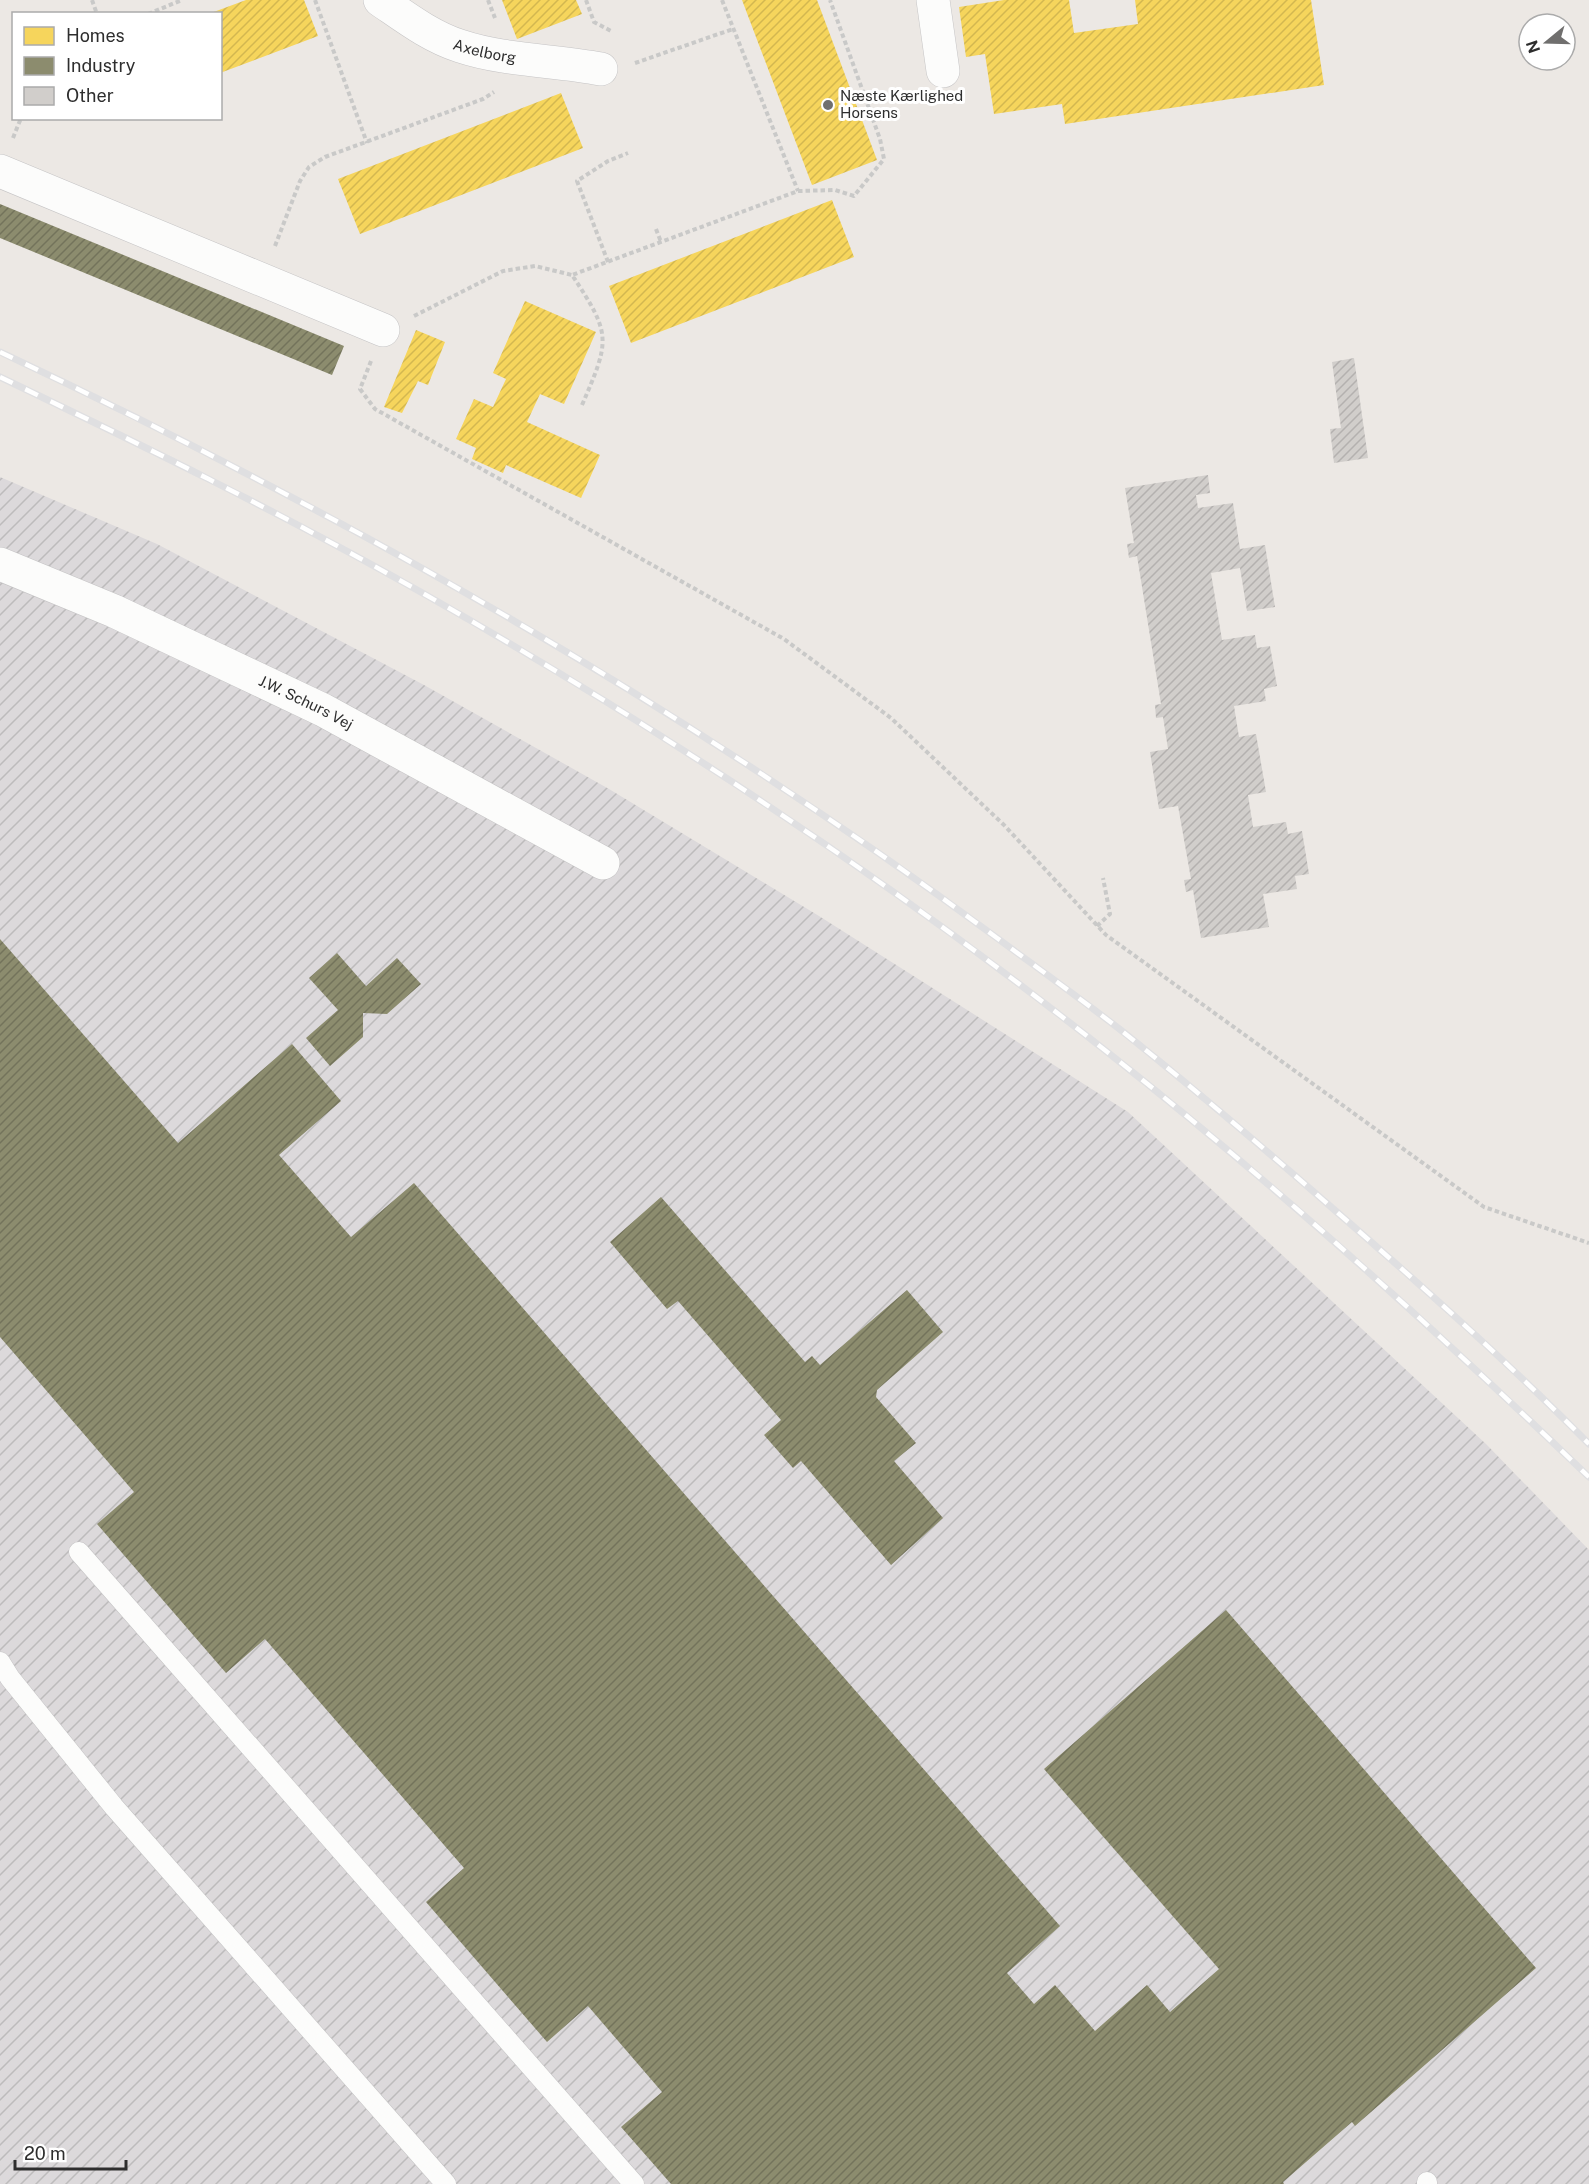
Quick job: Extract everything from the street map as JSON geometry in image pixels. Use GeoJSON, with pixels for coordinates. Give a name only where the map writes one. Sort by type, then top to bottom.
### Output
{"type":"FeatureCollection","features":[{"type":"Feature","properties":{"kind":"street","name":"Axelborg"},"geometry":{"type":"LineString","coordinates":[[380,0],[432,34],[486,54],[601,69]]}},
{"type":"Feature","properties":{"kind":"street"},"geometry":{"type":"LineString","coordinates":[[933,0],[943,71]]}},
{"type":"Feature","properties":{"kind":"street"},"geometry":{"type":"LineString","coordinates":[[0,171],[383,330]]}},
{"type":"Feature","properties":{"kind":"street","name":"J.W. Schurs Vej"},"geometry":{"type":"LineString","coordinates":[[0,564],[114,611],[323,710],[603,863]]}},
{"type":"Feature","properties":{"kind":"lane"},"geometry":{"type":"LineString","coordinates":[[79,1552],[634,2184]]}},
{"type":"Feature","properties":{"kind":"lane"},"geometry":{"type":"LineString","coordinates":[[0,1662],[10,1678],[114,1807],[446,2184]]}},
{"type":"Feature","properties":{"kind":"path"},"geometry":{"type":"LineString","coordinates":[[153,12],[182,0]]}},
{"type":"Feature","properties":{"kind":"path"},"geometry":{"type":"LineString","coordinates":[[315,0],[367,143]]}},
{"type":"Feature","properties":{"kind":"path"},"geometry":{"type":"LineString","coordinates":[[586,0],[594,22],[613,32]]}},
{"type":"Feature","properties":{"kind":"path"},"geometry":{"type":"LineString","coordinates":[[722,0],[798,191]]}},
{"type":"Feature","properties":{"kind":"path"},"geometry":{"type":"LineString","coordinates":[[830,0],[880,139],[884,159],[854,196],[834,190],[798,191],[572,275],[535,266],[503,271],[383,330],[360,389],[375,410],[784,639],[891,718],[1004,825],[1106,935],[1484,1207],[1589,1243]]}},
{"type":"Feature","properties":{"kind":"path"},"geometry":{"type":"LineString","coordinates":[[601,69],[646,61],[733,29]]}},
{"type":"Feature","properties":{"kind":"path"},"geometry":{"type":"LineString","coordinates":[[261,280],[300,181],[309,167],[325,157],[483,99],[495,91],[503,55]]}},
{"type":"Feature","properties":{"kind":"path"},"geometry":{"type":"LineString","coordinates":[[608,262],[577,181],[608,161],[628,153]]}},
{"type":"Feature","properties":{"kind":"path"},"geometry":{"type":"LineString","coordinates":[[656,229],[662,242]]}},
{"type":"Feature","properties":{"kind":"path"},"geometry":{"type":"LineString","coordinates":[[572,275],[597,315],[604,339],[601,361],[582,405]]}},
{"type":"Feature","properties":{"kind":"path"},"geometry":{"type":"LineString","coordinates":[[1097,926],[1110,914],[1103,878]]}},
{"type":"Feature","properties":{"kind":"shaded area"},"geometry":{"type":"Polygon","coordinates":[[[0,477],[157,544],[424,685],[609,789],[819,916],[1128,1112],[1486,1444],[1589,1550],[1589,2184],[0,2184],[0,477]]]}},
{"type":"Feature","properties":{"kind":"building: Homes"},"geometry":{"type":"Polygon","coordinates":[[[246,0],[304,0],[318,36],[222,72],[222,12],[214,12],[246,0]]]}},
{"type":"Feature","properties":{"kind":"building: Homes"},"geometry":{"type":"Polygon","coordinates":[[[502,0],[576,0],[582,14],[517,39],[502,0]]]}},
{"type":"Feature","properties":{"kind":"building: Homes"},"geometry":{"type":"Polygon","coordinates":[[[742,0],[817,0],[877,160],[812,185],[742,0]]]}},
{"type":"Feature","properties":{"kind":"building: Homes"},"geometry":{"type":"Polygon","coordinates":[[[1004,0],[1069,0],[1074,33],[1138,24],[1135,0],[1311,0],[1324,85],[1065,124],[1062,104],[994,114],[985,54],[966,57],[959,7],[1004,0]]]}},
{"type":"Feature","properties":{"kind":"building: Homes"},"geometry":{"type":"Polygon","coordinates":[[[561,93],[583,148],[360,234],[338,179],[561,93]]]}},
{"type":"Feature","properties":{"kind":"building: Homes"},"geometry":{"type":"Polygon","coordinates":[[[832,200],[854,257],[631,343],[609,286],[832,200]]]}},
{"type":"Feature","properties":{"kind":"building: Homes"},"geometry":{"type":"Polygon","coordinates":[[[525,301],[596,332],[564,404],[540,394],[527,422],[600,455],[581,498],[506,465],[503,473],[472,459],[476,448],[456,439],[474,399],[493,407],[506,379],[493,373],[525,301]]]}},
{"type":"Feature","properties":{"kind":"building: Homes"},"geometry":{"type":"Polygon","coordinates":[[[416,330],[445,342],[428,385],[418,381],[402,413],[384,407],[416,330]]]}},
{"type":"Feature","properties":{"kind":"building: Industry"},"geometry":{"type":"Polygon","coordinates":[[[0,204],[344,346],[332,375],[0,238],[0,204]]]}},
{"type":"Feature","properties":{"kind":"building: Industry"},"geometry":{"type":"Polygon","coordinates":[[[0,939],[178,1143],[292,1044],[341,1101],[279,1155],[351,1237],[414,1183],[1060,1926],[1007,1973],[1034,2004],[1055,1985],[1095,2031],[1147,1985],[1170,2012],[1219,1969],[1044,1769],[1226,1610],[1536,1968],[1355,2126],[1352,2122],[1283,2182],[1284,2184],[671,2184],[621,2127],[662,2092],[588,2006],[547,2042],[426,1902],[464,1868],[265,1639],[226,1673],[97,1524],[134,1492],[0,1337],[0,939]]]}},
{"type":"Feature","properties":{"kind":"building: Industry"},"geometry":{"type":"Polygon","coordinates":[[[337,953],[366,986],[397,958],[421,984],[387,1014],[363,1013],[363,1037],[330,1066],[306,1038],[338,1010],[309,978],[337,953]]]}},
{"type":"Feature","properties":{"kind":"building: Industry"},"geometry":{"type":"Polygon","coordinates":[[[661,1197],[805,1362],[812,1356],[820,1365],[907,1290],[943,1332],[877,1390],[876,1397],[916,1443],[894,1461],[943,1518],[891,1565],[801,1461],[793,1468],[764,1435],[781,1420],[678,1301],[667,1309],[610,1242],[661,1197]]]}},
{"type":"Feature","properties":{"kind":"building: Other"},"geometry":{"type":"Polygon","coordinates":[[[1354,358],[1368,458],[1334,463],[1330,429],[1341,428],[1332,362],[1354,358]]]}},
{"type":"Feature","properties":{"kind":"building: Other"},"geometry":{"type":"Polygon","coordinates":[[[1208,475],[1210,493],[1196,495],[1198,508],[1233,503],[1240,549],[1265,545],[1275,607],[1247,611],[1240,568],[1211,573],[1222,640],[1255,635],[1257,648],[1270,646],[1277,686],[1264,689],[1266,701],[1234,706],[1239,737],[1256,734],[1266,792],[1248,795],[1253,827],[1286,822],[1288,834],[1302,831],[1309,874],[1295,876],[1297,889],[1263,894],[1269,927],[1201,938],[1193,890],[1186,892],[1184,880],[1191,879],[1178,806],[1159,809],[1150,752],[1168,749],[1163,717],[1156,718],[1155,705],[1161,704],[1137,556],[1129,558],[1127,544],[1134,543],[1125,488],[1208,475]]]}},
{"type":"Feature","properties":{"kind":"railway"},"geometry":{"type":"LineString","coordinates":[[0,352],[260,480],[513,620],[759,772],[879,854],[1091,1007],[1204,1098],[1434,1298],[1528,1384],[1589,1444]]}},
{"type":"Feature","properties":{"kind":"railway"},"geometry":{"type":"LineString","coordinates":[[0,377],[215,482],[426,595],[602,699],[859,868],[1025,988],[1169,1101],[1353,1258],[1589,1477]]}},
{"type":"Feature","properties":{"kind":"place","name":"Næste Kærlighed Horsens"},"geometry":{"type":"Point","coordinates":[828,105]}}]}
